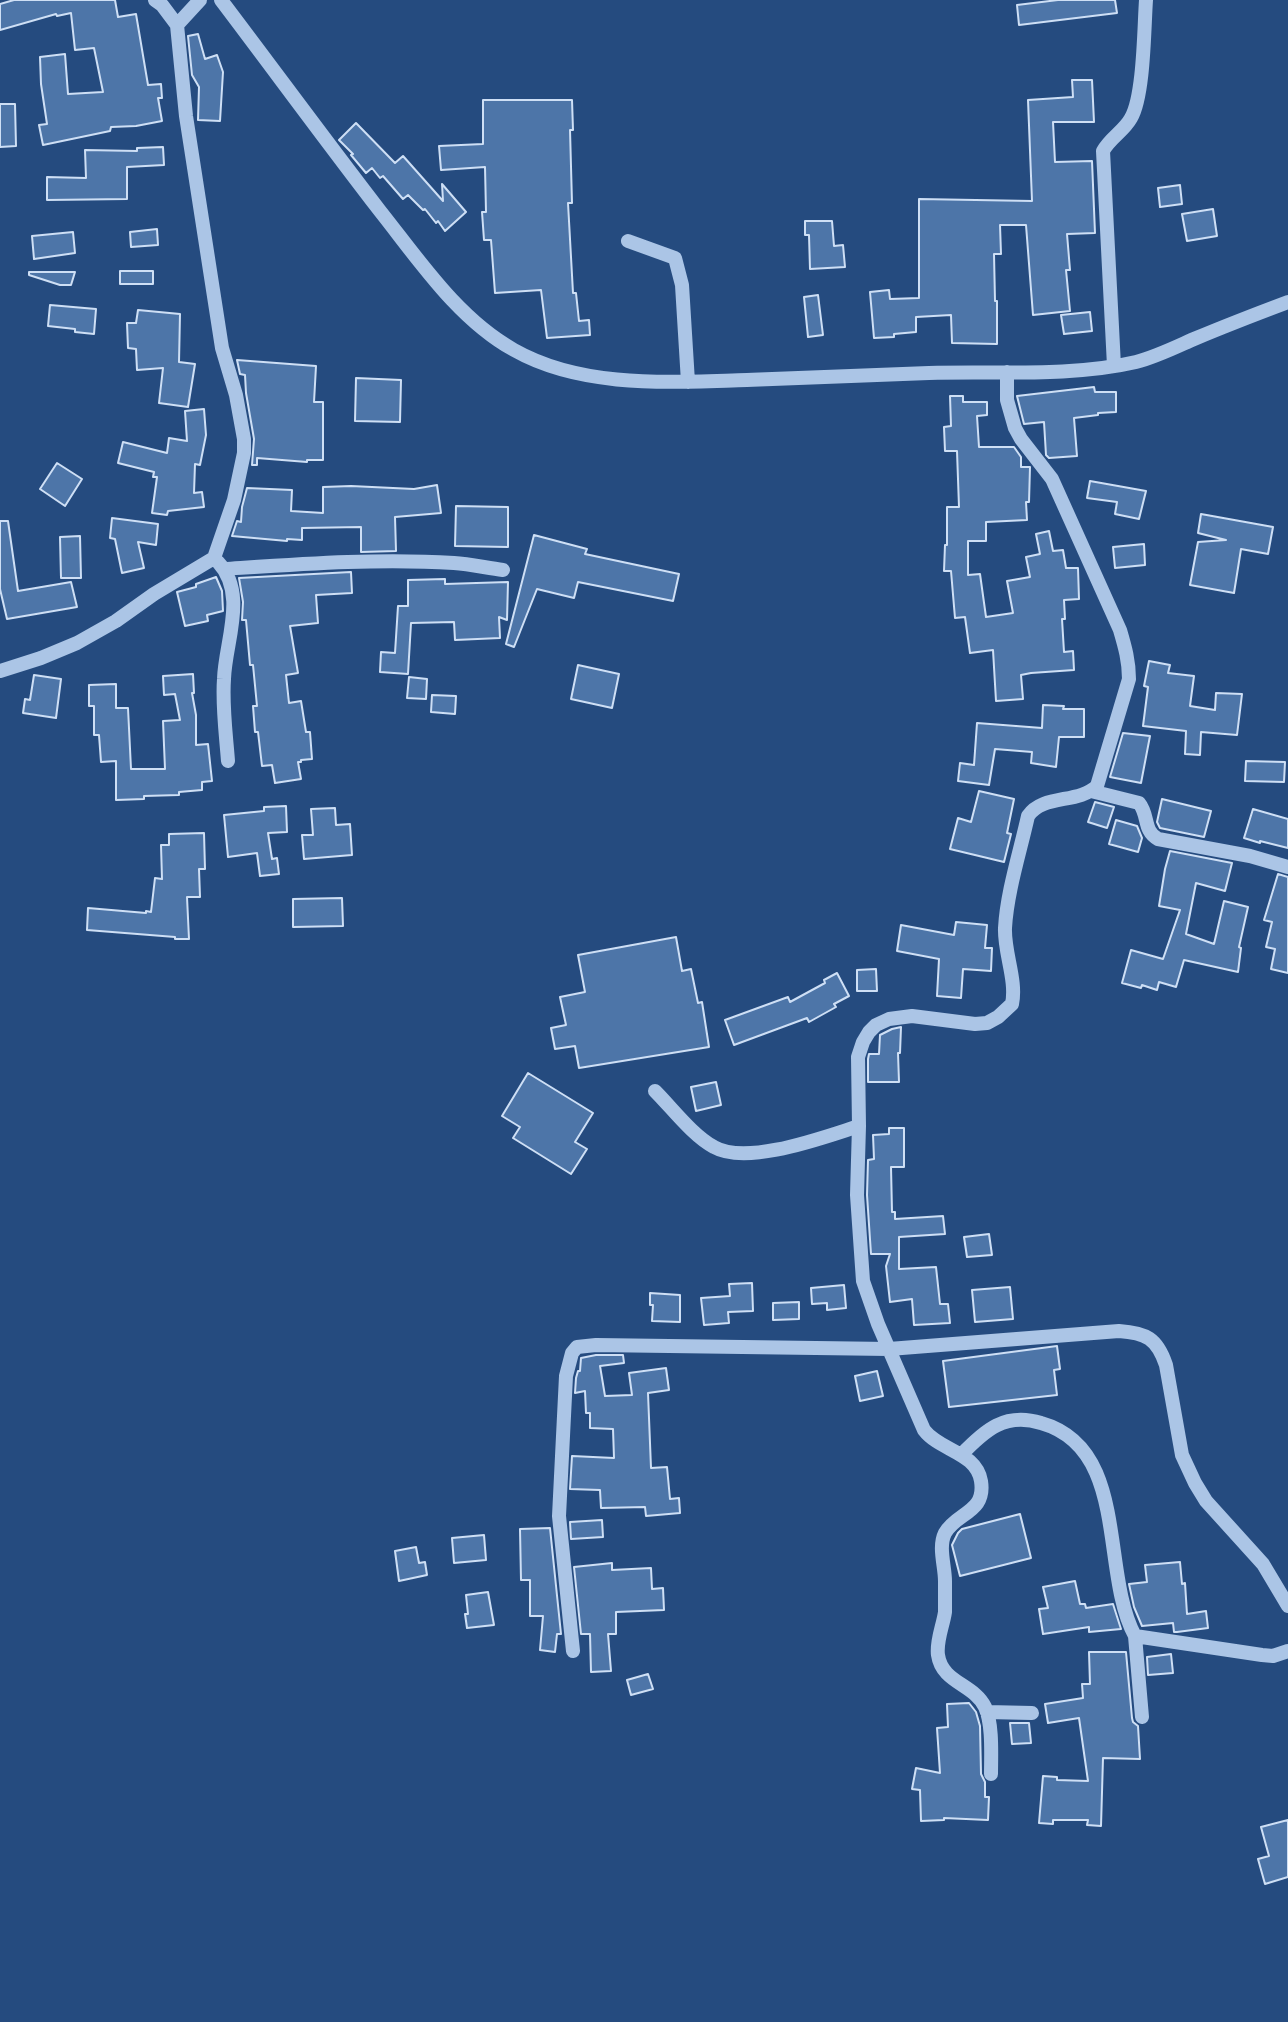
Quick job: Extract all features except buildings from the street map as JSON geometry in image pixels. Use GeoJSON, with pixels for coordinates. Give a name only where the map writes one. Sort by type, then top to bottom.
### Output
{"type":"FeatureCollection","features":[{"type":"Feature","properties":{"kind":"street"},"geometry":{"type":"LineString","coordinates":[[177,25],[200,0]]}},
{"type":"Feature","properties":{"kind":"street"},"geometry":{"type":"LineString","coordinates":[[221,0],[410,249],[461,309],[482,329],[512,350],[571,373],[606,379],[688,382],[1114,366],[1147,359],[1237,320],[1288,302]]}},
{"type":"Feature","properties":{"kind":"street"},"geometry":{"type":"LineString","coordinates":[[1114,366],[1103,151],[1130,120],[1138,104],[1146,0]]}},
{"type":"Feature","properties":{"kind":"street"},"geometry":{"type":"LineString","coordinates":[[159,2],[177,25],[186,116],[219,331],[244,439],[244,453],[219,564],[233,598],[232,630],[224,679],[228,761]]}},
{"type":"Feature","properties":{"kind":"street"},"geometry":{"type":"LineString","coordinates":[[628,241],[675,258],[682,285],[688,382]]}},
{"type":"Feature","properties":{"kind":"street"},"geometry":{"type":"LineString","coordinates":[[991,1774],[987,1712],[977,1696],[950,1679],[938,1653],[945,1612],[944,1535],[979,1501],[982,1493],[980,1476],[961,1455],[930,1438],[924,1430],[869,1302],[863,1281],[857,1195],[858,1057],[863,1042],[876,1025],[900,1016],[987,1023],[1012,1004],[1013,988],[1005,944],[1006,918],[1028,816],[1042,804],[1079,797],[1097,786],[1129,679],[1129,664],[1120,630],[1052,479],[1015,428],[1007,400],[1007,372]]}},
{"type":"Feature","properties":{"kind":"street"},"geometry":{"type":"LineString","coordinates":[[0,671],[77,643],[154,594],[219,564],[420,562],[457,563],[503,570]]}},
{"type":"Feature","properties":{"kind":"street"},"geometry":{"type":"LineString","coordinates":[[1091,791],[1139,803],[1145,813],[1148,830],[1158,839],[1250,856],[1288,867]]}},
{"type":"Feature","properties":{"kind":"street"},"geometry":{"type":"LineString","coordinates":[[655,1091],[700,1137],[714,1148],[728,1152],[746,1154],[798,1145],[859,1126]]}},
{"type":"Feature","properties":{"kind":"street"},"geometry":{"type":"LineString","coordinates":[[573,1651],[559,1516],[566,1376],[572,1353],[577,1347],[889,1349],[1119,1331],[1144,1335],[1154,1341],[1162,1353],[1182,1455],[1195,1483],[1206,1501],[1263,1564],[1288,1606]]}},
{"type":"Feature","properties":{"kind":"street"},"geometry":{"type":"LineString","coordinates":[[961,1455],[981,1434],[1006,1421],[1019,1419],[1051,1425],[1080,1445],[1101,1483],[1123,1603],[1135,1636],[1142,1717]]}},
{"type":"Feature","properties":{"kind":"street"},"geometry":{"type":"LineString","coordinates":[[1135,1636],[1262,1655],[1273,1656],[1288,1651]]}},
{"type":"Feature","properties":{"kind":"street"},"geometry":{"type":"LineString","coordinates":[[987,1712],[1032,1713]]}}]}
